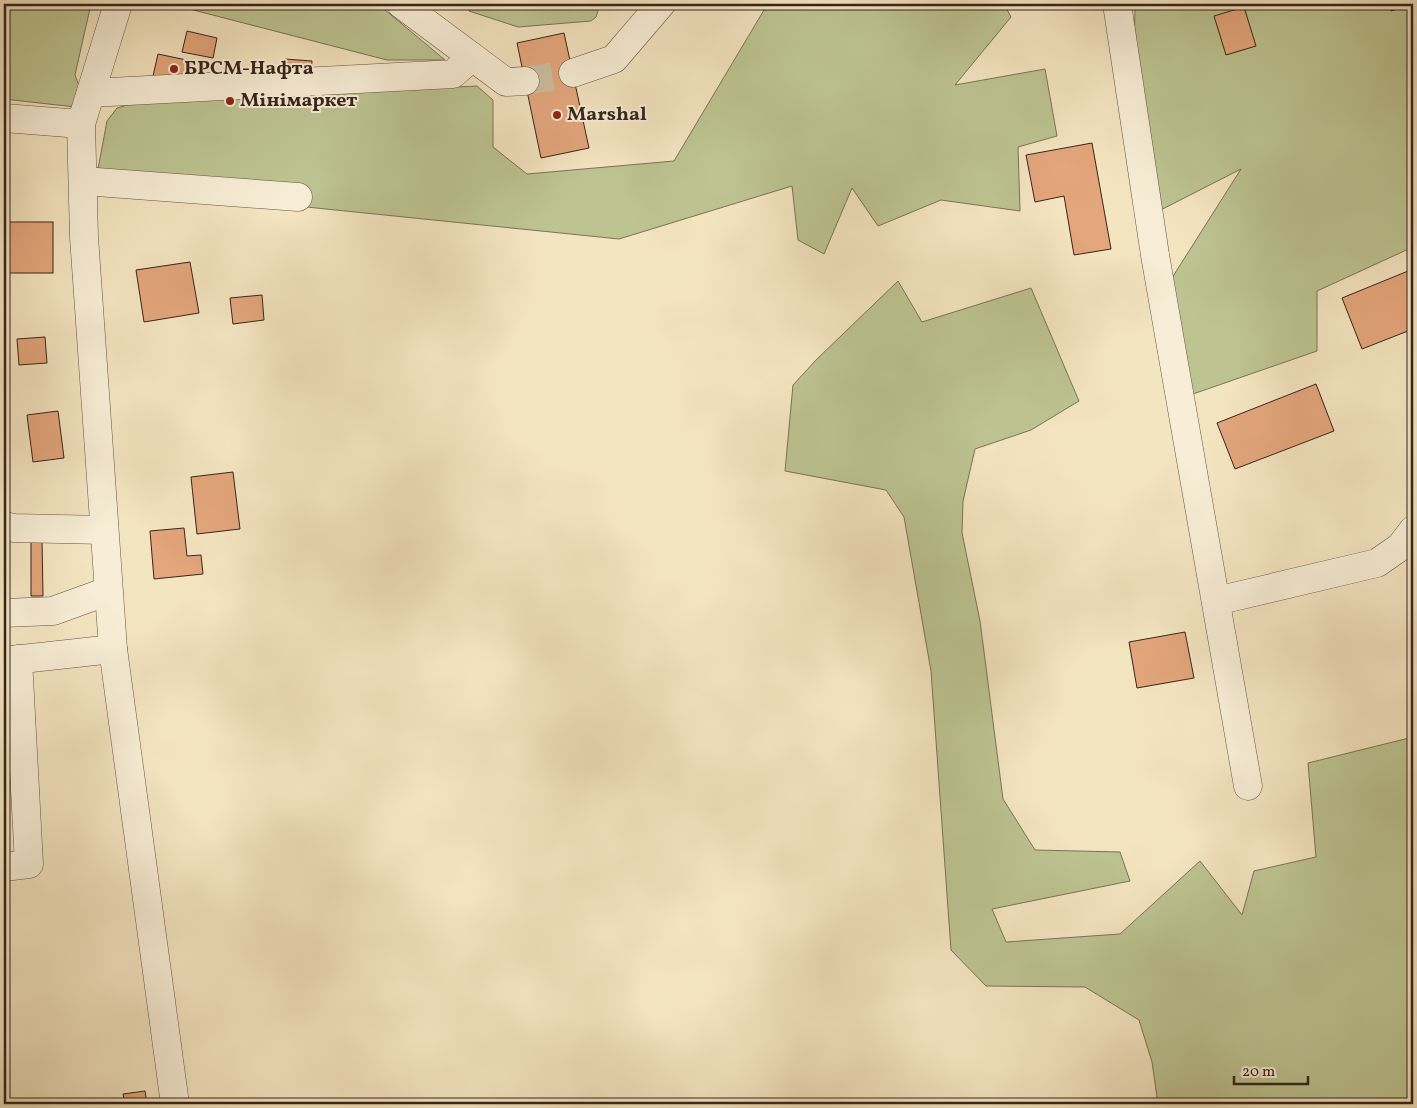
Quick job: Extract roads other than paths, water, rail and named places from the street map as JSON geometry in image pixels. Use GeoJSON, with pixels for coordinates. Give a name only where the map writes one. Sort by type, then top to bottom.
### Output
{"type":"FeatureCollection","features":[{"type":"Feature","properties":{"kind":"street"},"geometry":{"type":"LineString","coordinates":[[118,4],[82,124],[84,237],[113,649],[175,1104]]}},
{"type":"Feature","properties":{"kind":"street"},"geometry":{"type":"LineString","coordinates":[[401,4],[471,58],[506,82],[525,81]]}},
{"type":"Feature","properties":{"kind":"street"},"geometry":{"type":"LineString","coordinates":[[573,73],[614,59],[661,4]]}},
{"type":"Feature","properties":{"kind":"street"},"geometry":{"type":"LineString","coordinates":[[1117,4],[1155,255],[1248,786]]}},
{"type":"Feature","properties":{"kind":"street"},"geometry":{"type":"LineString","coordinates":[[91,93],[453,74],[471,58]]}},
{"type":"Feature","properties":{"kind":"street"},"geometry":{"type":"LineString","coordinates":[[4,118],[82,124]]}},
{"type":"Feature","properties":{"kind":"street"},"geometry":{"type":"LineString","coordinates":[[83,181],[298,197]]}},
{"type":"Feature","properties":{"kind":"street"},"geometry":{"type":"LineString","coordinates":[[4,526],[14,528],[104,530]]}},
{"type":"Feature","properties":{"kind":"street"},"geometry":{"type":"LineString","coordinates":[[1216,601],[1377,563],[1400,547],[1413,530]]}},
{"type":"Feature","properties":{"kind":"street"},"geometry":{"type":"LineString","coordinates":[[4,612],[53,611],[108,591]]}},
{"type":"Feature","properties":{"kind":"street"},"geometry":{"type":"LineString","coordinates":[[4,867],[29,864],[11,660],[113,649]]}},
{"type":"Feature","properties":{"kind":"tunnel"},"geometry":{"type":"LineString","coordinates":[[525,81],[573,73]]}},
{"type":"Feature","properties":{"kind":"place","name":"БРСМ-Нафта"},"geometry":{"type":"Point","coordinates":[174,69]}},
{"type":"Feature","properties":{"kind":"place","name":"Мінімаркет"},"geometry":{"type":"Point","coordinates":[230,101]}},
{"type":"Feature","properties":{"kind":"place","name":"Marshal"},"geometry":{"type":"Point","coordinates":[557,115]}}]}
